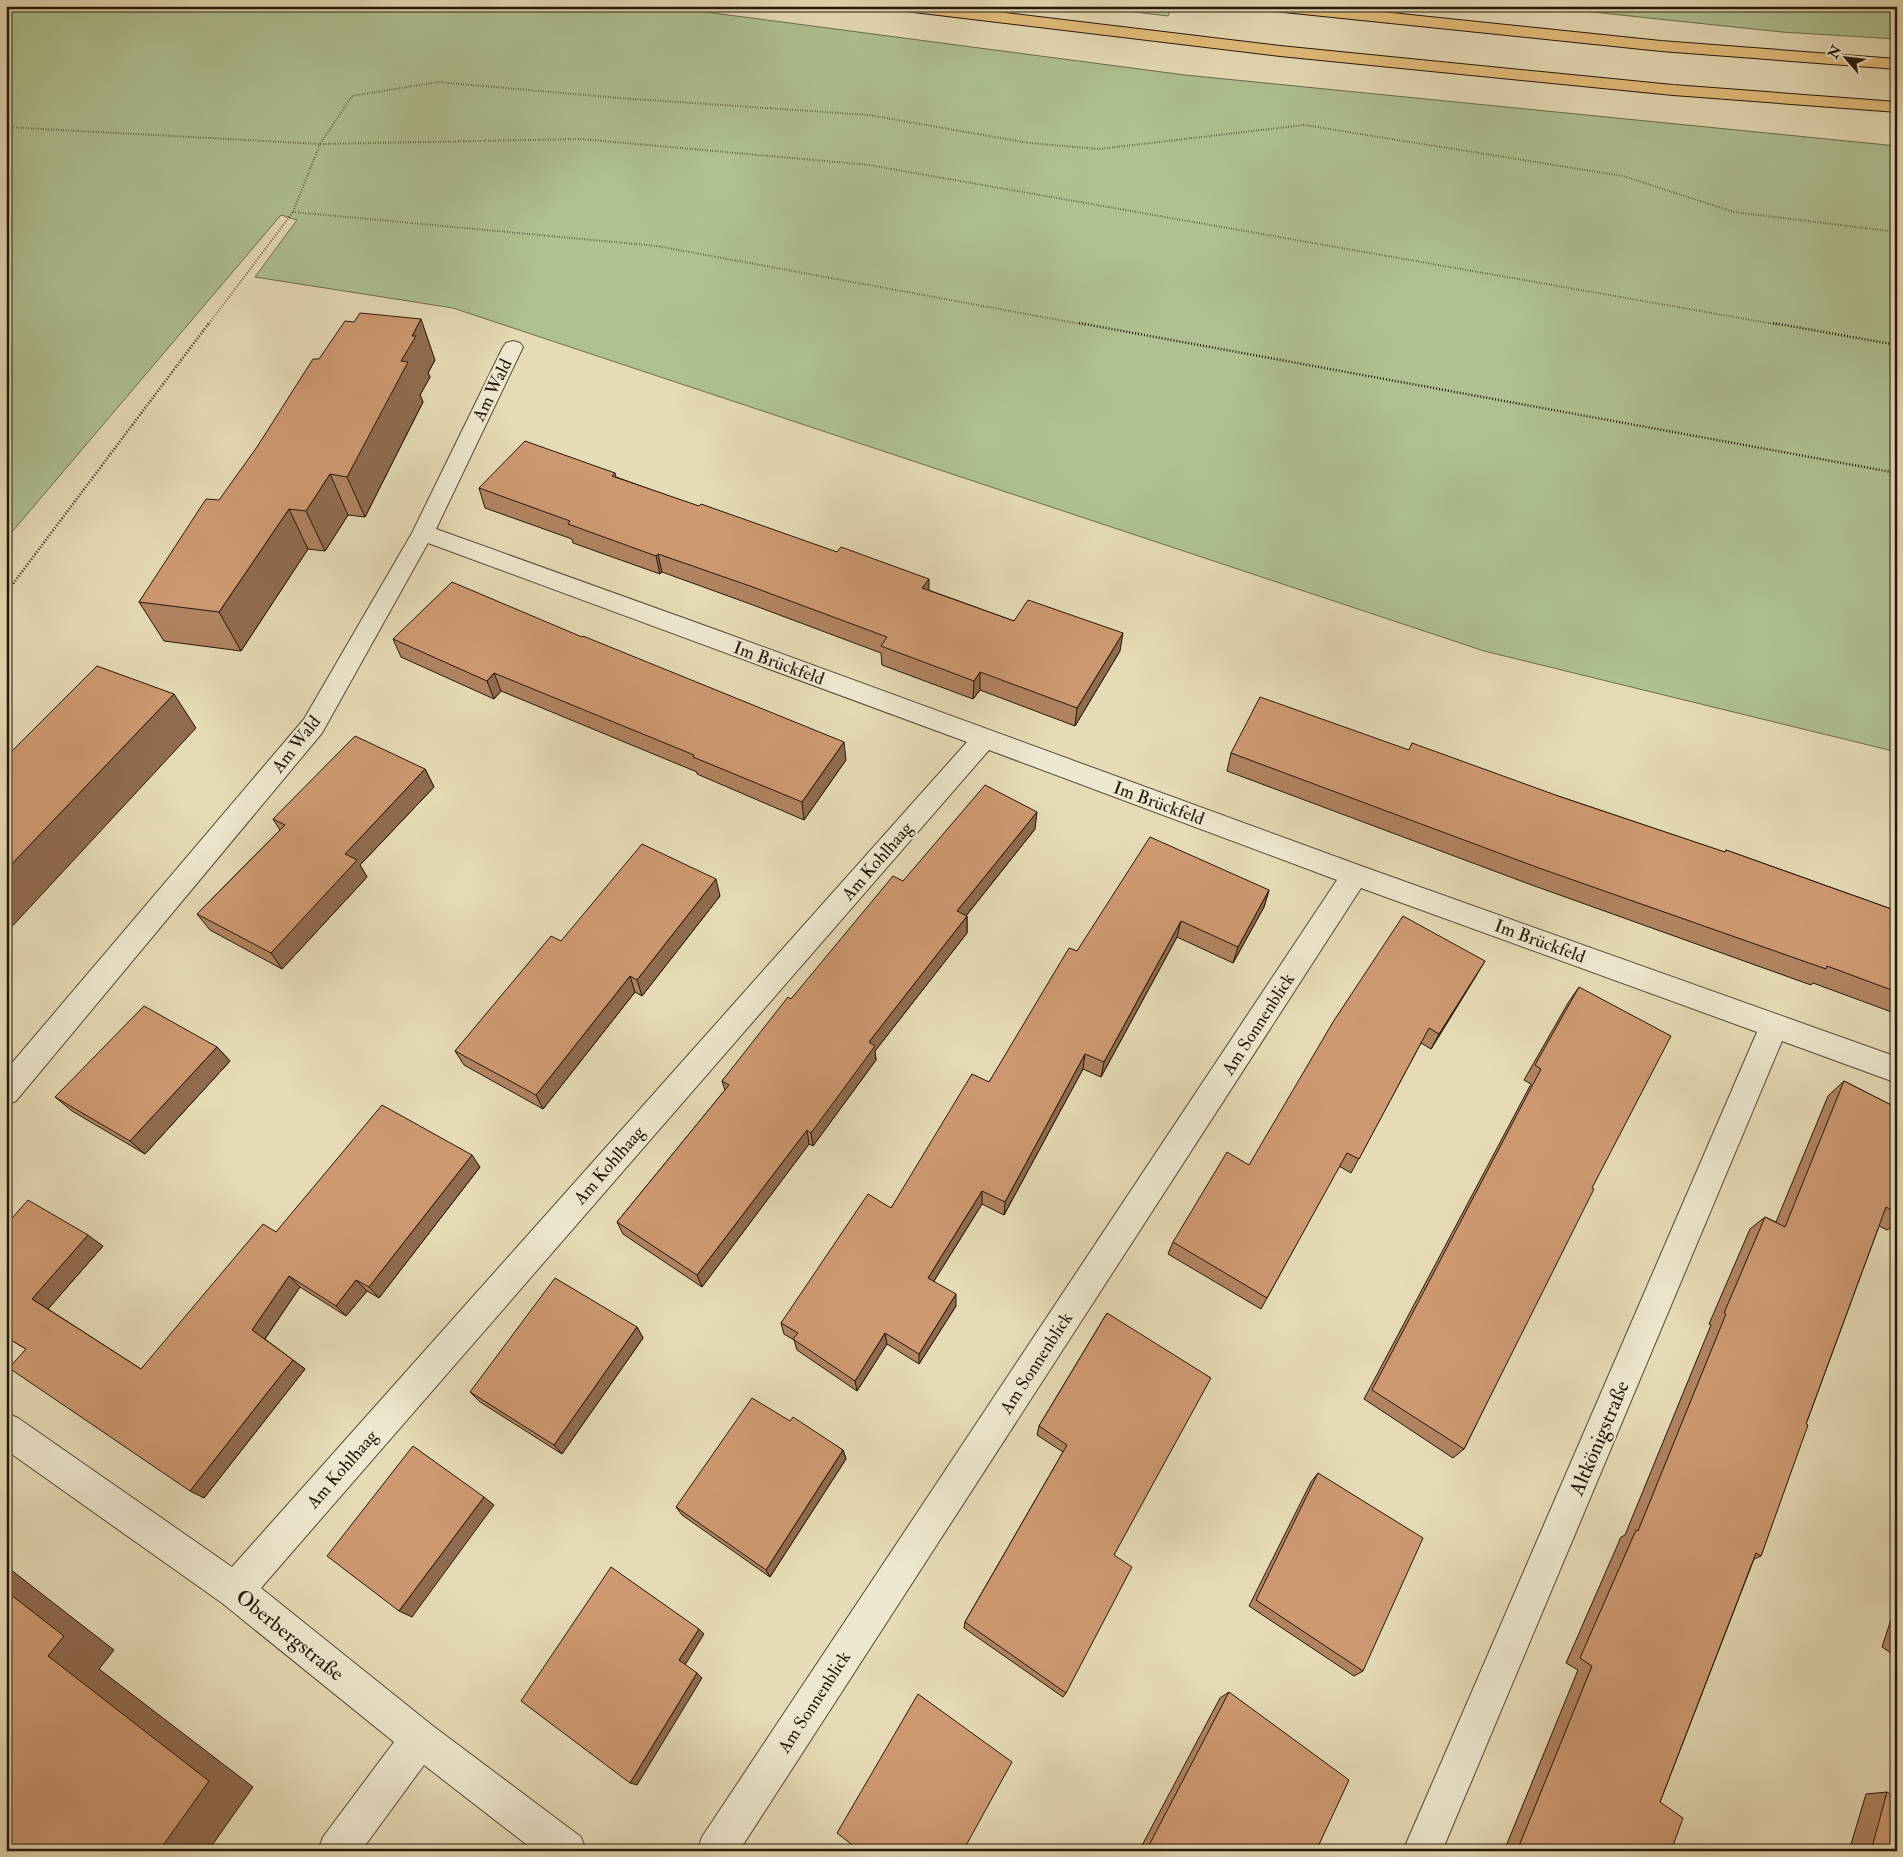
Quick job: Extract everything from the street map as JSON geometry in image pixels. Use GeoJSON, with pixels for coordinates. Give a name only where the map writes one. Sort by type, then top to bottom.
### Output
{"type":"FeatureCollection","features":[{"type":"Feature","properties":{"kind":"highway"},"geometry":{"type":"LineString","coordinates":[[905,6],[1339,56],[1674,90],[1897,107]]}},
{"type":"Feature","properties":{"kind":"highway"},"geometry":{"type":"LineString","coordinates":[[1274,6],[1661,46],[1897,64]]}},
{"type":"Feature","properties":{"kind":"street","name":"Am Wald"},"geometry":{"type":"LineString","coordinates":[[6,1092],[313,726],[423,533],[513,347]]}},
{"type":"Feature","properties":{"kind":"street","name":"Im Brückfeld"},"geometry":{"type":"LineString","coordinates":[[423,533],[1355,875],[1897,1070]]}},
{"type":"Feature","properties":{"kind":"street","name":"Am Kohlhaag"},"geometry":{"type":"LineString","coordinates":[[234,1590],[984,739]]}},
{"type":"Feature","properties":{"kind":"street","name":"Am Sonnenblick"},"geometry":{"type":"LineString","coordinates":[[716,1851],[1355,875]]}},
{"type":"Feature","properties":{"kind":"street","name":"Altkönigstraße"},"geometry":{"type":"LineString","coordinates":[[1422,1851],[1775,1026]]}},
{"type":"Feature","properties":{"kind":"street","name":"Oberbergstraße"},"geometry":{"type":"LineString","coordinates":[[6,1430],[234,1590],[420,1739],[567,1851]]}},
{"type":"Feature","properties":{"kind":"street"},"geometry":{"type":"LineString","coordinates":[[337,1851],[420,1739]]}},
{"type":"Feature","properties":{"kind":"path"},"geometry":{"type":"LineString","coordinates":[[6,593],[293,212],[320,144],[352,96],[438,82],[619,98],[869,115],[1028,143],[1099,148],[1304,125],[1623,176],[1734,212],[1897,232]]}},
{"type":"Feature","properties":{"kind":"path"},"geometry":{"type":"LineString","coordinates":[[6,127],[320,144],[581,139],[869,165],[1897,344]]}},
{"type":"Feature","properties":{"kind":"path"},"geometry":{"type":"LineString","coordinates":[[293,212],[657,246],[1897,473]]}},
{"type":"Feature","properties":{"kind":"green space"},"geometry":{"type":"Polygon","coordinates":[[[6,6],[660,6],[1185,75],[1897,146],[1897,752],[1484,651],[453,308],[255,277],[297,220],[281,215],[6,539],[6,6]]]}},
{"type":"Feature","properties":{"kind":"green space"},"geometry":{"type":"Polygon","coordinates":[[[1084,6],[1172,6],[1168,16],[1084,6]]]}},
{"type":"Feature","properties":{"kind":"green space"},"geometry":{"type":"Polygon","coordinates":[[[1535,6],[1897,6],[1897,39],[1782,32],[1535,6]]]}},
{"type":"Feature","properties":{"kind":"building"},"geometry":{"type":"Polygon","coordinates":[[[360,313],[421,319],[412,336],[416,336],[401,361],[408,362],[347,477],[330,474],[306,511],[289,509],[219,612],[139,602],[206,499],[219,500],[257,447],[313,359],[319,359],[345,321],[354,322],[360,313]]]}},
{"type":"Feature","properties":{"kind":"building"},"geometry":{"type":"Polygon","coordinates":[[[525,441],[615,473],[612,476],[699,506],[701,504],[837,552],[841,547],[929,579],[922,588],[1014,621],[1028,600],[1123,633],[1077,708],[980,672],[974,681],[881,646],[887,637],[750,586],[658,554],[656,556],[568,524],[570,521],[479,488],[525,441]]]}},
{"type":"Feature","properties":{"kind":"building"},"geometry":{"type":"Polygon","coordinates":[[[452,582],[582,637],[844,742],[802,802],[693,757],[694,755],[494,673],[487,681],[393,639],[452,582]]]}},
{"type":"Feature","properties":{"kind":"building"},"geometry":{"type":"Polygon","coordinates":[[[97,666],[174,694],[6,870],[6,757],[97,666]]]}},
{"type":"Feature","properties":{"kind":"building"},"geometry":{"type":"Polygon","coordinates":[[[1260,697],[1409,750],[1412,743],[1561,797],[1725,852],[1726,850],[1897,911],[1897,992],[1827,966],[1826,969],[1539,868],[1231,753],[1260,697]]]}},
{"type":"Feature","properties":{"kind":"building"},"geometry":{"type":"Polygon","coordinates":[[[355,736],[425,769],[345,854],[357,860],[271,953],[197,914],[285,825],[273,819],[355,736]]]}},
{"type":"Feature","properties":{"kind":"building"},"geometry":{"type":"Polygon","coordinates":[[[985,785],[1037,812],[957,911],[967,916],[869,1042],[875,1046],[811,1133],[807,1130],[697,1275],[617,1222],[729,1085],[722,1081],[788,997],[791,999],[893,876],[903,881],[985,785]]]}},
{"type":"Feature","properties":{"kind":"building"},"geometry":{"type":"Polygon","coordinates":[[[1150,837],[1269,890],[1238,947],[1181,921],[1104,1062],[1085,1054],[1005,1202],[982,1191],[928,1278],[956,1294],[919,1354],[885,1333],[855,1381],[793,1339],[798,1333],[781,1323],[868,1194],[891,1208],[972,1074],[989,1082],[1069,948],[1077,951],[1150,837]]]}},
{"type":"Feature","properties":{"kind":"building"},"geometry":{"type":"Polygon","coordinates":[[[642,844],[716,879],[637,980],[630,976],[536,1095],[455,1051],[551,936],[561,941],[642,844]]]}},
{"type":"Feature","properties":{"kind":"building"},"geometry":{"type":"Polygon","coordinates":[[[1403,916],[1485,961],[1439,1034],[1429,1028],[1359,1159],[1347,1153],[1267,1298],[1173,1242],[1227,1152],[1249,1165],[1333,1022],[1403,916]]]}},
{"type":"Feature","properties":{"kind":"building"},"geometry":{"type":"Polygon","coordinates":[[[1579,987],[1671,1036],[1592,1188],[1594,1189],[1464,1449],[1372,1390],[1541,1069],[1535,1065],[1579,987]]]}},
{"type":"Feature","properties":{"kind":"building"},"geometry":{"type":"Polygon","coordinates":[[[144,1006],[217,1047],[130,1141],[55,1097],[144,1006]]]}},
{"type":"Feature","properties":{"kind":"building"},"geometry":{"type":"Polygon","coordinates":[[[1844,1081],[1897,1108],[1897,1213],[1886,1207],[1806,1424],[1808,1425],[1761,1556],[1756,1553],[1660,1802],[1683,1818],[1671,1851],[1517,1851],[1592,1666],[1580,1658],[1636,1530],[1638,1531],[1726,1314],[1724,1313],[1765,1217],[1785,1227],[1844,1081]]]}},
{"type":"Feature","properties":{"kind":"building"},"geometry":{"type":"Polygon","coordinates":[[[382,1105],[472,1155],[369,1287],[356,1280],[336,1306],[289,1276],[252,1330],[293,1360],[190,1491],[9,1368],[26,1349],[6,1337],[6,1225],[28,1200],[88,1235],[32,1299],[141,1369],[263,1224],[276,1232],[382,1105]]]}},
{"type":"Feature","properties":{"kind":"building"},"geometry":{"type":"Polygon","coordinates":[[[555,1278],[637,1327],[554,1445],[470,1392],[555,1278]]]}},
{"type":"Feature","properties":{"kind":"building"},"geometry":{"type":"Polygon","coordinates":[[[1107,1313],[1211,1378],[1114,1555],[1132,1567],[1066,1693],[965,1622],[1067,1445],[1039,1426],[1107,1313]]]}},
{"type":"Feature","properties":{"kind":"building"},"geometry":{"type":"Polygon","coordinates":[[[752,1398],[790,1421],[793,1417],[843,1450],[766,1570],[676,1507],[752,1398]]]}},
{"type":"Feature","properties":{"kind":"building"},"geometry":{"type":"Polygon","coordinates":[[[413,1446],[484,1497],[399,1611],[327,1556],[413,1446]]]}},
{"type":"Feature","properties":{"kind":"building"},"geometry":{"type":"Polygon","coordinates":[[[1318,1473],[1423,1538],[1363,1671],[1256,1600],[1318,1473]]]}},
{"type":"Feature","properties":{"kind":"building"},"geometry":{"type":"Polygon","coordinates":[[[611,1567],[699,1629],[679,1660],[697,1673],[630,1783],[521,1701],[611,1567]]]}},
{"type":"Feature","properties":{"kind":"building"},"geometry":{"type":"Polygon","coordinates":[[[6,1591],[64,1636],[48,1656],[209,1781],[159,1851],[6,1851],[6,1591]]]}},
{"type":"Feature","properties":{"kind":"building"},"geometry":{"type":"Polygon","coordinates":[[[1229,1692],[1349,1780],[1316,1851],[1146,1851],[1229,1692]]]}},
{"type":"Feature","properties":{"kind":"building"},"geometry":{"type":"Polygon","coordinates":[[[918,1694],[1012,1762],[963,1851],[860,1851],[837,1833],[918,1694]]]}},
{"type":"Feature","properties":{"kind":"building"},"geometry":{"type":"Polygon","coordinates":[[[1887,1792],[1897,1798],[1897,1851],[1871,1851],[1887,1792]]]}}]}
